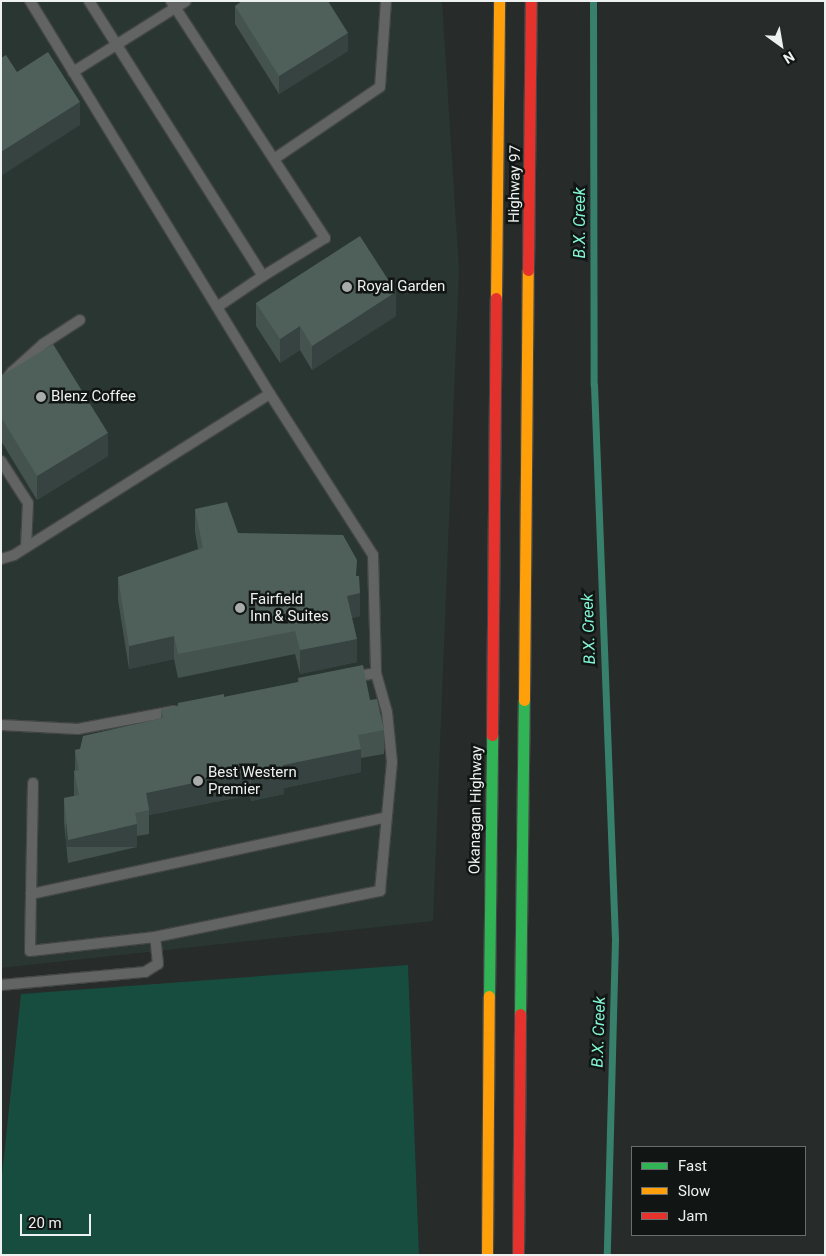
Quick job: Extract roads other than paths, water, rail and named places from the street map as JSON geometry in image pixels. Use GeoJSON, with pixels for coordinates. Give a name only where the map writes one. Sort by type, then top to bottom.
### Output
{"type":"FeatureCollection","features":[{"type":"Feature","properties":{"kind":"highway","name":"Highway 97"},"geometry":{"type":"LineString","coordinates":[[495,365],[499,1]]}},
{"type":"Feature","properties":{"kind":"highway","name":"Highway 97"},"geometry":{"type":"LineString","coordinates":[[518,1255],[531,1]]}},
{"type":"Feature","properties":{"kind":"highway","name":"Okanagan Highway"},"geometry":{"type":"LineString","coordinates":[[487,1255],[495,365]]}},
{"type":"Feature","properties":{"kind":"lane"},"geometry":{"type":"LineString","coordinates":[[30,1],[270,394],[373,555],[376,673],[387,712],[392,762],[380,892],[155,937],[30,951],[33,783]]}},
{"type":"Feature","properties":{"kind":"lane"},"geometry":{"type":"LineString","coordinates":[[89,1],[263,276]]}},
{"type":"Feature","properties":{"kind":"lane"},"geometry":{"type":"LineString","coordinates":[[73,72],[116,45],[174,4],[186,1]]}},
{"type":"Feature","properties":{"kind":"lane"},"geometry":{"type":"LineString","coordinates":[[274,159],[380,87],[386,1]]}},
{"type":"Feature","properties":{"kind":"lane"},"geometry":{"type":"LineString","coordinates":[[174,4],[325,238],[217,307]]}},
{"type":"Feature","properties":{"kind":"lane"},"geometry":{"type":"LineString","coordinates":[[1,386],[12,372],[43,344],[80,320]]}},
{"type":"Feature","properties":{"kind":"lane"},"geometry":{"type":"LineString","coordinates":[[1,559],[26,547],[270,394]]}},
{"type":"Feature","properties":{"kind":"lane"},"geometry":{"type":"LineString","coordinates":[[1,461],[28,504],[26,547]]}},
{"type":"Feature","properties":{"kind":"lane"},"geometry":{"type":"LineString","coordinates":[[347,678],[376,673]]}},
{"type":"Feature","properties":{"kind":"lane"},"geometry":{"type":"LineString","coordinates":[[1,725],[78,729],[184,709]]}},
{"type":"Feature","properties":{"kind":"lane"},"geometry":{"type":"LineString","coordinates":[[31,894],[387,818]]}},
{"type":"Feature","properties":{"kind":"lane"},"geometry":{"type":"LineString","coordinates":[[1,985],[145,972],[158,964],[155,937]]}},
{"type":"Feature","properties":{"kind":"waterway","name":"B.X. Creek"},"geometry":{"type":"LineString","coordinates":[[593,1],[594,385],[615,940],[607,1255]]}},
{"type":"Feature","properties":{"kind":"place","name":"Royal Garden"},"geometry":{"type":"Point","coordinates":[347,287]}},
{"type":"Feature","properties":{"kind":"place","name":"Blenz Coffee"},"geometry":{"type":"Point","coordinates":[41,397]}},
{"type":"Feature","properties":{"kind":"place","name":"Fairfield Inn & Suites"},"geometry":{"type":"Point","coordinates":[240,608]}},
{"type":"Feature","properties":{"kind":"place","name":"Best Western Premier"},"geometry":{"type":"Point","coordinates":[198,781]}}]}
